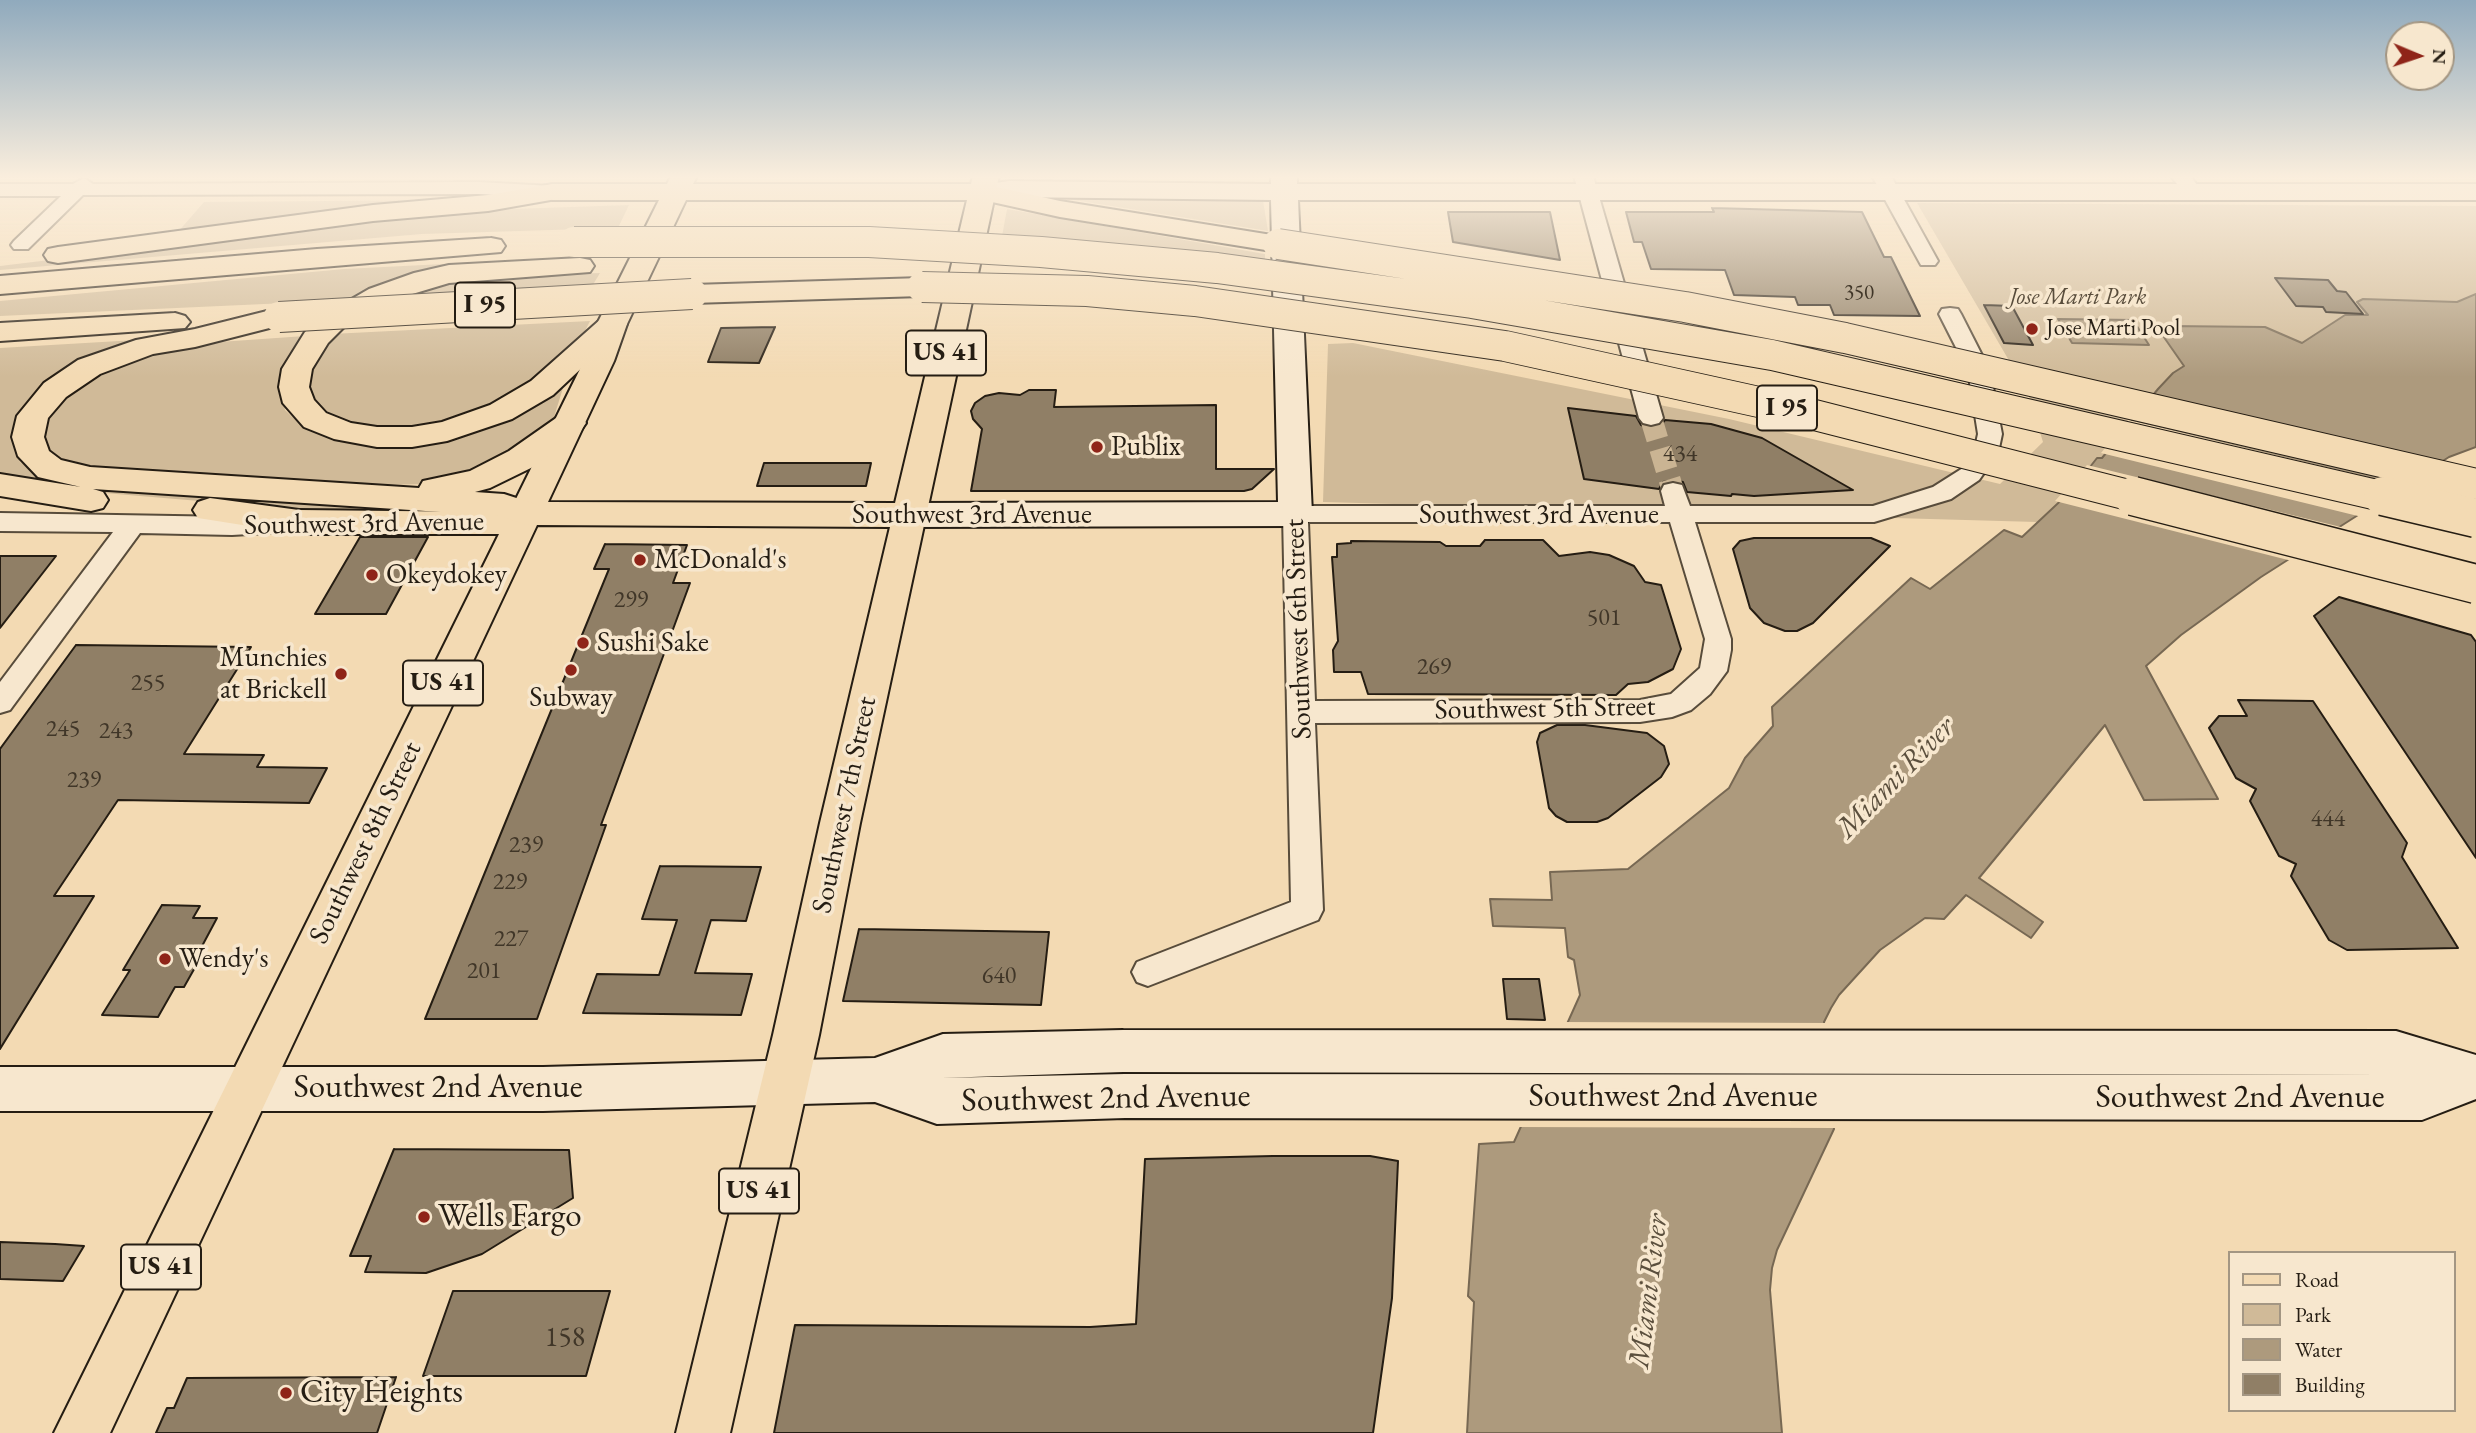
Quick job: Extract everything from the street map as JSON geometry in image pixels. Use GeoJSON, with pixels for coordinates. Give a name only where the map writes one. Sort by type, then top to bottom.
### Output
{"type":"FeatureCollection","features":[{"type":"Feature","properties":{"kind":"main road"},"geometry":{"type":"LineString","coordinates":[[11,254],[111,243]]}},
{"type":"Feature","properties":{"kind":"main road","name":"Southwest 8th Street"},"geometry":{"type":"LineString","coordinates":[[81,1433],[570,423],[599,361],[612,324],[651,243]]}},
{"type":"Feature","properties":{"kind":"main road","name":"I 95"},"geometry":{"type":"LineString","coordinates":[[0,285],[317,257],[577,254],[848,243]]}},
{"type":"Feature","properties":{"kind":"main road","name":"I 95"},"geometry":{"type":"LineString","coordinates":[[884,243],[1041,252],[1217,268],[1472,303],[1772,355],[2476,518]]}},
{"type":"Feature","properties":{"kind":"main road","name":"Southwest 7th Street"},"geometry":{"type":"LineString","coordinates":[[703,1433],[785,1081],[971,243]]}},
{"type":"Feature","properties":{"kind":"main road"},"geometry":{"type":"LineString","coordinates":[[1270,243],[1685,307],[1791,328],[2006,374],[2476,484]]}},
{"type":"Feature","properties":{"kind":"main road"},"geometry":{"type":"LineString","coordinates":[[612,324],[542,388],[501,412],[447,431],[412,437],[377,437],[345,432],[315,421],[299,403],[293,387],[297,369],[316,338],[334,321],[379,295],[424,279],[577,254],[744,265],[946,270],[1028,275],[1087,291]]}},
{"type":"Feature","properties":{"kind":"main road","name":"I 95"},"geometry":{"type":"LineString","coordinates":[[0,332],[842,288],[1087,291],[1330,318],[1545,354],[1795,410],[2476,584]]}},
{"type":"Feature","properties":{"kind":"main road"},"geometry":{"type":"LineString","coordinates":[[279,317],[195,338],[147,346],[89,367],[55,390],[33,416],[28,436],[34,457],[50,469],[90,478],[504,505],[526,513]]}},
{"type":"Feature","properties":{"kind":"main road"},"geometry":{"type":"LineString","coordinates":[[354,495],[445,488],[478,480],[520,459],[570,423]]}},
{"type":"Feature","properties":{"kind":"main road"},"geometry":{"type":"LineString","coordinates":[[0,485],[61,497],[243,512],[299,522]]}},
{"type":"Feature","properties":{"kind":"main road","name":"Southwest 3rd Avenue"},"geometry":{"type":"LineString","coordinates":[[299,522],[492,524],[526,513],[910,515]]}},
{"type":"Feature","properties":{"kind":"street","name":"Southwest 6th Street"},"geometry":{"type":"LineString","coordinates":[[1148,972],[1307,911],[1287,243]]}},
{"type":"Feature","properties":{"kind":"street"},"geometry":{"type":"LineString","coordinates":[[1602,243],[1651,418]]}},
{"type":"Feature","properties":{"kind":"street"},"geometry":{"type":"LineString","coordinates":[[1917,243],[1927,261]]}},
{"type":"Feature","properties":{"kind":"street","name":"Southwest 3rd Avenue"},"geometry":{"type":"LineString","coordinates":[[910,515],[1296,514],[1677,503],[1874,514],[1942,493],[1971,474],[1986,453],[1990,434],[1979,371],[1950,314]]}},
{"type":"Feature","properties":{"kind":"street","name":"Southwest 5th Street"},"geometry":{"type":"LineString","coordinates":[[1302,712],[1640,710],[1662,709],[1682,702],[1700,687],[1713,671],[1718,639],[1677,503]]}},
{"type":"Feature","properties":{"kind":"street","name":"Southwest 3rd Avenue"},"geometry":{"type":"LineString","coordinates":[[0,522],[232,526],[299,522]]}},
{"type":"Feature","properties":{"kind":"street"},"geometry":{"type":"LineString","coordinates":[[0,702],[133,524]]}},
{"type":"Feature","properties":{"kind":"street","name":"Southwest 2nd Avenue"},"geometry":{"type":"LineString","coordinates":[[0,1089],[543,1089],[876,1080],[937,1101],[1211,1074],[2136,1053],[2396,1053],[2473,1077]]}},
{"type":"Feature","properties":{"kind":"street","name":"Southwest 2nd Avenue"},"geometry":{"type":"LineString","coordinates":[[1211,1074],[2156,1097],[2422,1098],[2473,1077]]}},
{"type":"Feature","properties":{"kind":"green space"},"geometry":{"type":"Polygon","coordinates":[[[190,243],[318,243],[0,270],[0,266],[190,243]]]}},
{"type":"Feature","properties":{"kind":"green space"},"geometry":{"type":"Polygon","coordinates":[[[1098,243],[1201,243],[1265,254],[1265,260],[1098,243]]]}},
{"type":"Feature","properties":{"kind":"green space","name":"Jose Marti Park"},"geometry":{"type":"Polygon","coordinates":[[[1940,243],[2476,243],[2476,294],[2457,302],[2363,299],[2369,315],[2322,329],[2302,343],[2265,327],[2162,333],[2184,366],[2158,389],[2102,459],[2037,522],[1323,502],[1328,344],[1353,343],[1729,419],[2000,484],[2043,442],[2028,393],[1940,243]]]}},
{"type":"Feature","properties":{"kind":"green space"},"geometry":{"type":"Polygon","coordinates":[[[582,257],[580,261],[486,265],[353,300],[0,316],[0,301],[344,269],[582,257]]]}},
{"type":"Feature","properties":{"kind":"green space"},"geometry":{"type":"Polygon","coordinates":[[[600,273],[591,288],[389,297],[416,287],[485,277],[600,273]]]}},
{"type":"Feature","properties":{"kind":"green space"},"geometry":{"type":"Polygon","coordinates":[[[590,321],[579,343],[510,400],[438,425],[399,430],[369,428],[342,422],[322,409],[311,393],[308,379],[312,359],[331,334],[590,321]]]}},
{"type":"Feature","properties":{"kind":"green space"},"geometry":{"type":"Polygon","coordinates":[[[305,336],[286,362],[280,381],[285,410],[303,427],[328,437],[360,444],[397,445],[563,388],[554,417],[546,430],[510,459],[432,484],[376,485],[81,468],[59,460],[46,450],[42,436],[47,419],[76,386],[98,372],[176,345],[305,336]]]}},
{"type":"Feature","properties":{"kind":"green space"},"geometry":{"type":"Polygon","coordinates":[[[136,340],[132,345],[110,352],[15,443],[20,462],[39,476],[60,484],[476,509],[473,514],[327,510],[223,503],[93,492],[0,475],[0,348],[136,340]]]}},
{"type":"Feature","properties":{"kind":"water","name":"Miami River"},"geometry":{"type":"Polygon","coordinates":[[[2476,294],[2476,447],[2449,457],[2261,577],[2181,635],[2146,666],[2218,799],[2144,800],[2105,725],[1979,878],[2043,922],[2031,938],[1966,895],[1944,919],[1925,918],[1880,950],[1839,995],[1831,1008],[1824,1022],[1834,1129],[1777,1250],[1772,1268],[1770,1290],[1782,1433],[1467,1433],[1474,1302],[1468,1296],[1479,1144],[1514,1142],[1580,995],[1574,960],[1568,957],[1565,928],[1493,926],[1490,899],[1552,900],[1550,872],[1628,869],[1729,788],[1745,758],[1773,726],[1772,707],[1911,578],[1930,589],[2004,530],[2022,537],[2072,490],[2158,389],[2184,366],[2161,333],[2169,326],[2265,327],[2302,343],[2345,315],[2368,315],[2357,302],[2363,299],[2457,302],[2476,294]]]}},
{"type":"Feature","properties":{"kind":"water"},"geometry":{"type":"Polygon","coordinates":[[[2058,319],[2133,320],[2149,345],[2072,343],[2058,319]]]}},
{"type":"Feature","properties":{"kind":"pier"},"geometry":{"type":"Polygon","coordinates":[[[2128,420],[2410,487],[2362,517],[2101,453],[2128,420]]]}},
{"type":"Feature","properties":{"kind":"pier"},"geometry":{"type":"Polygon","coordinates":[[[2087,465],[2345,528],[2292,561],[2055,501],[2087,465]]]}},
{"type":"Feature","properties":{"kind":"pier"},"geometry":{"type":"Polygon","coordinates":[[[1563,1022],[1828,1023],[1837,1128],[1517,1127],[1563,1022]]]}},
{"type":"Feature","properties":{"kind":"building"},"geometry":{"type":"Polygon","coordinates":[[[1458,243],[1556,243],[1560,260],[1458,243]]]}},
{"type":"Feature","properties":{"kind":"building"},"geometry":{"type":"Polygon","coordinates":[[[1642,243],[1877,243],[1884,257],[1891,257],[1920,316],[1834,315],[1830,305],[1798,305],[1795,297],[1734,295],[1725,270],[1651,269],[1642,243]]]}},
{"type":"Feature","properties":{"kind":"building"},"geometry":{"type":"Polygon","coordinates":[[[2275,278],[2328,280],[2337,291],[2346,292],[2363,314],[2326,312],[2323,307],[2296,306],[2275,278]]]}},
{"type":"Feature","properties":{"kind":"building"},"geometry":{"type":"Polygon","coordinates":[[[1984,305],[2012,306],[2033,345],[2004,343],[1984,305]]]}},
{"type":"Feature","properties":{"kind":"building"},"geometry":{"type":"Polygon","coordinates":[[[775,327],[759,363],[708,362],[721,328],[775,327]]]}},
{"type":"Feature","properties":{"kind":"building","name":"Publix"},"geometry":{"type":"Polygon","coordinates":[[[1029,390],[1056,390],[1054,407],[1216,405],[1216,469],[1274,469],[1252,489],[1244,491],[971,491],[982,429],[973,419],[971,411],[975,403],[985,396],[999,393],[1020,395],[1029,390]]]}},
{"type":"Feature","properties":{"kind":"building"},"geometry":{"type":"Polygon","coordinates":[[[1568,408],[1636,416],[1641,425],[1650,428],[1660,426],[1665,420],[1711,424],[1762,438],[1853,490],[1731,496],[1687,492],[1683,482],[1674,480],[1663,482],[1659,489],[1584,479],[1568,408]]]}},
{"type":"Feature","properties":{"kind":"building"},"geometry":{"type":"Polygon","coordinates":[[[764,463],[871,463],[866,486],[757,486],[764,463]]]}},
{"type":"Feature","properties":{"kind":"building","name":"Okeydokey"},"geometry":{"type":"Polygon","coordinates":[[[360,537],[428,537],[386,614],[315,614],[360,537]]]}},
{"type":"Feature","properties":{"kind":"building"},"geometry":{"type":"Polygon","coordinates":[[[1754,538],[1871,538],[1890,546],[1813,623],[1797,631],[1785,631],[1764,623],[1750,608],[1733,549],[1740,541],[1754,538]]]}},
{"type":"Feature","properties":{"kind":"building"},"geometry":{"type":"Polygon","coordinates":[[[1485,540],[1543,540],[1559,556],[1590,552],[1609,555],[1634,566],[1645,582],[1661,585],[1681,649],[1673,669],[1648,682],[1628,684],[1616,695],[1368,694],[1361,672],[1334,672],[1333,650],[1338,641],[1332,557],[1337,557],[1337,544],[1351,541],[1440,542],[1446,546],[1480,546],[1485,540]]]}},
{"type":"Feature","properties":{"kind":"building"},"geometry":{"type":"Polygon","coordinates":[[[605,544],[687,545],[673,583],[690,583],[601,825],[606,825],[537,1019],[425,1019],[609,569],[594,569],[605,544]]]}},
{"type":"Feature","properties":{"kind":"building"},"geometry":{"type":"Polygon","coordinates":[[[0,556],[56,556],[0,628],[0,556]]]}},
{"type":"Feature","properties":{"kind":"building"},"geometry":{"type":"Polygon","coordinates":[[[2339,597],[2471,635],[2476,642],[2476,858],[2314,616],[2339,597]]]}},
{"type":"Feature","properties":{"kind":"building"},"geometry":{"type":"Polygon","coordinates":[[[76,645],[251,647],[184,754],[264,755],[257,767],[327,768],[309,803],[118,800],[54,896],[94,896],[0,1049],[0,749],[76,645]]]}},
{"type":"Feature","properties":{"kind":"building"},"geometry":{"type":"Polygon","coordinates":[[[2238,700],[2313,701],[2407,843],[2402,857],[2458,948],[2347,950],[2329,940],[2291,876],[2296,864],[2279,856],[2250,801],[2256,789],[2236,778],[2209,728],[2219,716],[2247,716],[2238,700]]]}},
{"type":"Feature","properties":{"kind":"building"},"geometry":{"type":"Polygon","coordinates":[[[1557,725],[1585,725],[1647,733],[1664,746],[1669,764],[1661,777],[1608,818],[1597,822],[1567,822],[1549,808],[1537,742],[1540,733],[1557,725]]]}},
{"type":"Feature","properties":{"kind":"building"},"geometry":{"type":"Polygon","coordinates":[[[660,866],[761,867],[746,921],[711,920],[695,973],[752,974],[741,1015],[583,1013],[597,974],[659,975],[677,920],[642,919],[660,866]]]}},
{"type":"Feature","properties":{"kind":"building","name":"Wendy's"},"geometry":{"type":"Polygon","coordinates":[[[162,905],[200,906],[193,918],[217,918],[201,948],[206,948],[184,987],[175,987],[158,1017],[102,1015],[130,970],[123,970],[162,905]]]}},
{"type":"Feature","properties":{"kind":"building"},"geometry":{"type":"Polygon","coordinates":[[[859,929],[1049,932],[1041,1005],[843,1001],[859,929]]]}},
{"type":"Feature","properties":{"kind":"building"},"geometry":{"type":"Polygon","coordinates":[[[1503,979],[1539,979],[1545,1020],[1507,1019],[1503,979]]]}},
{"type":"Feature","properties":{"kind":"building","name":"Wells Fargo"},"geometry":{"type":"Polygon","coordinates":[[[394,1149],[569,1150],[573,1198],[482,1254],[426,1273],[365,1272],[371,1256],[350,1256],[394,1149]]]}},
{"type":"Feature","properties":{"kind":"building"},"geometry":{"type":"Polygon","coordinates":[[[1370,1156],[1398,1161],[1392,1298],[1373,1433],[774,1433],[795,1325],[1090,1327],[1136,1324],[1145,1159],[1370,1156]]]}},
{"type":"Feature","properties":{"kind":"building"},"geometry":{"type":"Polygon","coordinates":[[[0,1242],[84,1246],[63,1281],[0,1279],[0,1242]]]}},
{"type":"Feature","properties":{"kind":"building"},"geometry":{"type":"Polygon","coordinates":[[[453,1291],[610,1291],[586,1376],[423,1376],[453,1291]]]}},
{"type":"Feature","properties":{"kind":"building","name":"City Heights"},"geometry":{"type":"Polygon","coordinates":[[[396,1377],[377,1433],[156,1433],[167,1408],[174,1408],[187,1378],[396,1377]]]}},
{"type":"Feature","properties":{"kind":"tunnel"},"geometry":{"type":"LineString","coordinates":[[1651,418],[1673,491]]}},
{"type":"Feature","properties":{"kind":"place","name":"Jose Marti Pool"},"geometry":{"type":"Point","coordinates":[2032,329]}},
{"type":"Feature","properties":{"kind":"place","name":"Publix"},"geometry":{"type":"Point","coordinates":[1097,447]}},
{"type":"Feature","properties":{"kind":"place","name":"McDonald's"},"geometry":{"type":"Point","coordinates":[640,560]}},
{"type":"Feature","properties":{"kind":"place","name":"Okeydokey"},"geometry":{"type":"Point","coordinates":[372,575]}},
{"type":"Feature","properties":{"kind":"place","name":"Sushi Sake"},"geometry":{"type":"Point","coordinates":[583,643]}},
{"type":"Feature","properties":{"kind":"place","name":"Subway"},"geometry":{"type":"Point","coordinates":[571,670]}},
{"type":"Feature","properties":{"kind":"place","name":"Munchies at Brickell"},"geometry":{"type":"Point","coordinates":[341,674]}},
{"type":"Feature","properties":{"kind":"place","name":"Wendy's"},"geometry":{"type":"Point","coordinates":[165,959]}},
{"type":"Feature","properties":{"kind":"place","name":"Wells Fargo"},"geometry":{"type":"Point","coordinates":[424,1217]}},
{"type":"Feature","properties":{"kind":"place","name":"City Heights"},"geometry":{"type":"Point","coordinates":[286,1393]}}]}
